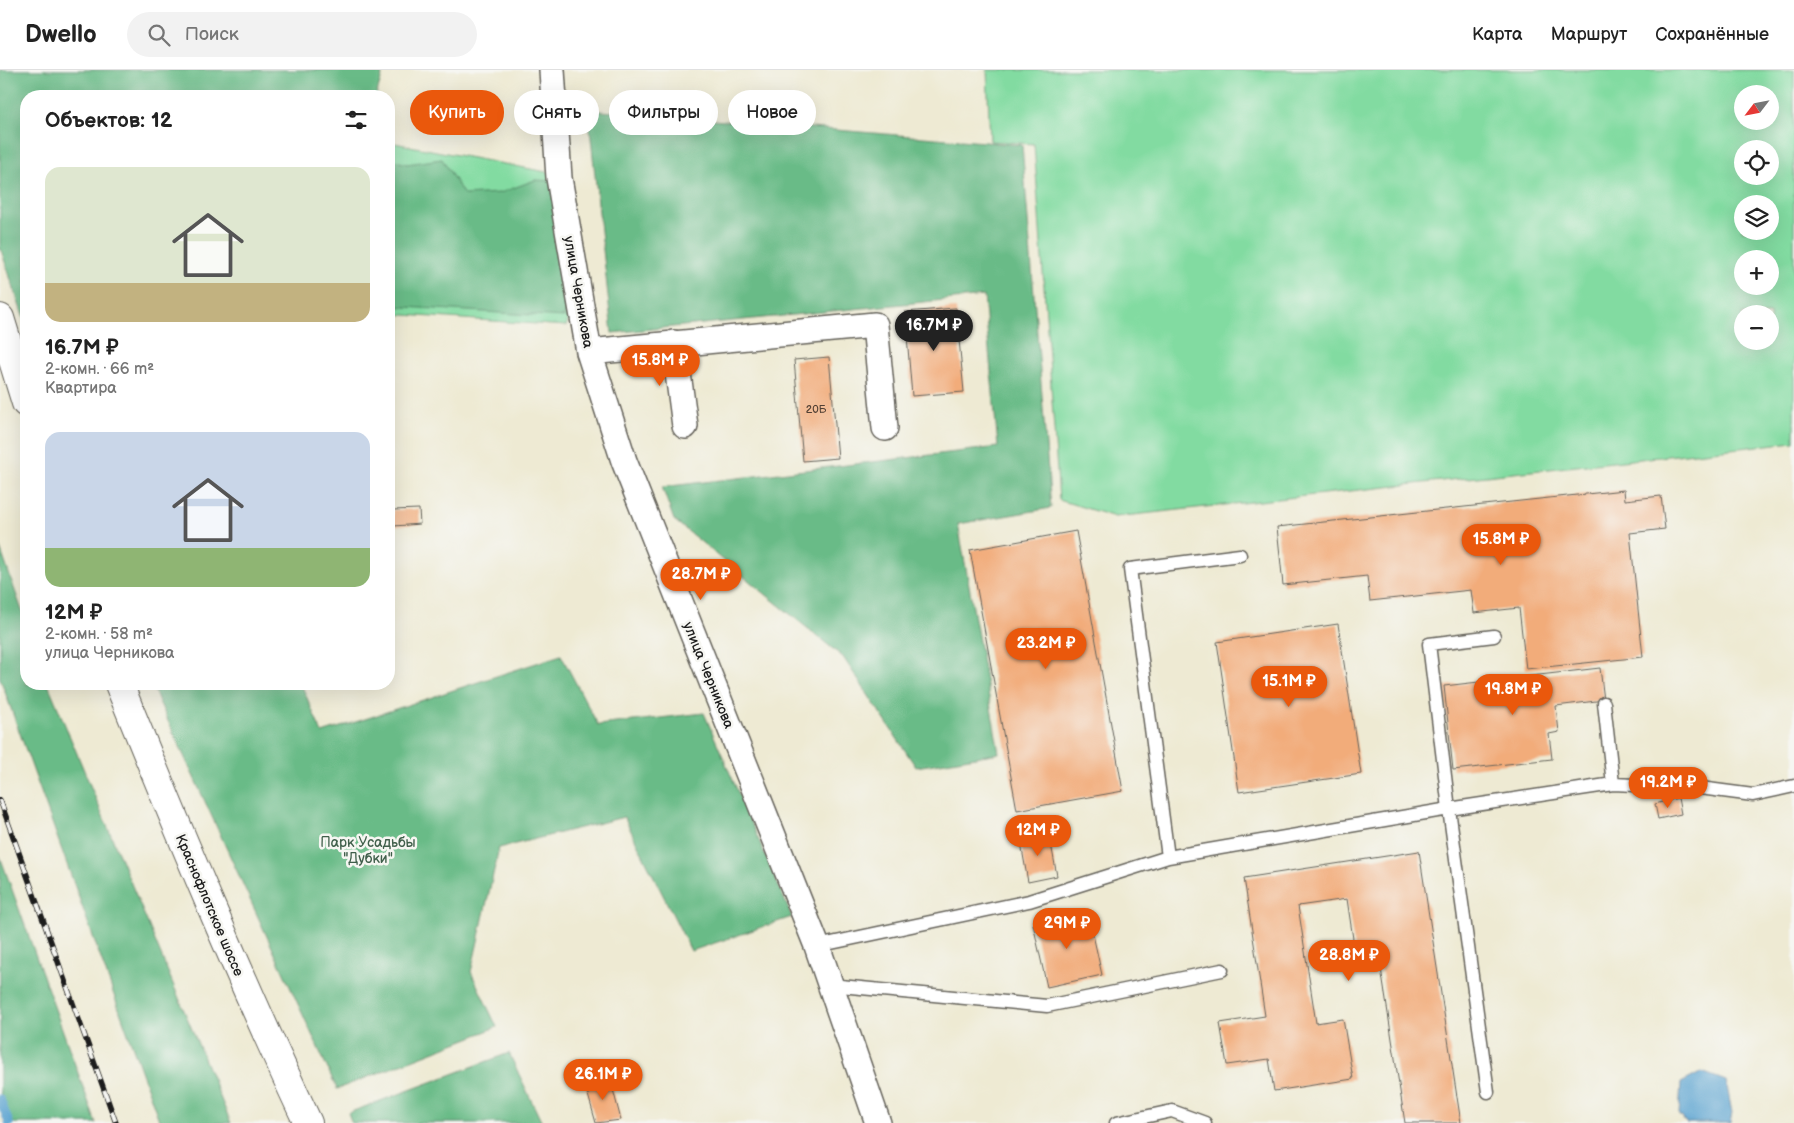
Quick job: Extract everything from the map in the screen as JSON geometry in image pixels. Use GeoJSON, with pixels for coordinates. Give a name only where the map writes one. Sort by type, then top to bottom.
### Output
{"type":"FeatureCollection","features":[{"type":"Feature","properties":{"kind":"main road"},"geometry":{"type":"LineString","coordinates":[[0,318],[20,383]]}},
{"type":"Feature","properties":{"kind":"main road","name":"Краснофлотское шоссе"},"geometry":{"type":"LineString","coordinates":[[121,690],[200,884],[261,1025],[308,1123]]}},
{"type":"Feature","properties":{"kind":"street","name":"улица Черникова"},"geometry":{"type":"LineString","coordinates":[[552,70],[559,178],[589,352],[624,461],[817,946],[878,1123]]}},
{"type":"Feature","properties":{"kind":"street"},"geometry":{"type":"LineString","coordinates":[[589,352],[875,325],[885,428]]}},
{"type":"Feature","properties":{"kind":"street"},"geometry":{"type":"LineString","coordinates":[[674,343],[684,426]]}},
{"type":"Feature","properties":{"kind":"lane"},"geometry":{"type":"LineString","coordinates":[[1168,856],[1130,569],[1240,555]]}},
{"type":"Feature","properties":{"kind":"lane"},"geometry":{"type":"LineString","coordinates":[[1488,1092],[1449,809],[1429,644],[1494,636]]}},
{"type":"Feature","properties":{"kind":"lane"},"geometry":{"type":"LineString","coordinates":[[1604,703],[1613,784]]}},
{"type":"Feature","properties":{"kind":"lane"},"geometry":{"type":"LineString","coordinates":[[817,946],[1029,901],[1168,856],[1449,809],[1613,784],[1700,788],[1753,795],[1794,786]]}},
{"type":"Feature","properties":{"kind":"lane"},"geometry":{"type":"LineString","coordinates":[[830,985],[1047,1006],[1222,970]]}},
{"type":"Feature","properties":{"kind":"lane"},"geometry":{"type":"LineString","coordinates":[[1116,1123],[1172,1112],[1205,1123]]}},
{"type":"Feature","properties":{"kind":"green space"},"geometry":{"type":"Polygon","coordinates":[[[0,70],[380,70],[382,76],[378,90],[20,90],[20,307],[0,247],[0,70]]]}},
{"type":"Feature","properties":{"kind":"green space"},"geometry":{"type":"Polygon","coordinates":[[[987,70],[1794,70],[1794,442],[1115,517],[1059,500],[1034,144],[990,141],[987,70]]]}},
{"type":"Feature","properties":{"kind":"green space"},"geometry":{"type":"Polygon","coordinates":[[[599,111],[609,112],[609,135],[718,135],[718,120],[728,121],[728,135],[816,135],[816,128],[1022,145],[1051,508],[958,524],[999,753],[916,767],[843,657],[674,520],[662,487],[998,447],[984,296],[612,333],[591,135],[599,135],[599,111]]]}},
{"type":"Feature","properties":{"kind":"green space"},"geometry":{"type":"Polygon","coordinates":[[[395,143],[562,175],[580,292],[566,326],[395,314],[395,143]]]}},
{"type":"Feature","properties":{"kind":"green space"},"geometry":{"type":"Polygon","coordinates":[[[442,159],[464,195],[500,193],[535,180],[555,181],[574,293],[564,317],[395,306],[395,161],[407,164],[442,159]]]}},
{"type":"Feature","properties":{"kind":"green space"},"geometry":{"type":"Polygon","coordinates":[[[0,548],[20,605],[20,690],[51,690],[231,1123],[160,1123],[0,678],[0,548]]]}},
{"type":"Feature","properties":{"kind":"green space","name":"Парк Усадьбы \"Дубки\""},"geometry":{"type":"Polygon","coordinates":[[[561,655],[598,725],[704,713],[792,917],[691,951],[624,817],[499,848],[471,972],[497,1027],[337,1089],[154,690],[304,690],[322,733],[561,655]]]}},
{"type":"Feature","properties":{"kind":"green space"},"geometry":{"type":"Polygon","coordinates":[[[0,856],[96,1123],[12,1123],[0,1092],[0,856]]]}},
{"type":"Feature","properties":{"kind":"green space"},"geometry":{"type":"Polygon","coordinates":[[[509,1053],[542,1123],[352,1123],[348,1113],[509,1053]]]}},
{"type":"Feature","properties":{"kind":"water"},"geometry":{"type":"Polygon","coordinates":[[[1702,1072],[1726,1081],[1732,1113],[1730,1123],[1686,1123],[1679,1114],[1681,1083],[1702,1072]]]}},
{"type":"Feature","properties":{"kind":"building"},"geometry":{"type":"Polygon","coordinates":[[[956,308],[964,392],[912,396],[905,312],[956,308]]]}},
{"type":"Feature","properties":{"kind":"building"},"geometry":{"type":"Polygon","coordinates":[[[829,357],[838,458],[803,461],[794,360],[829,357]]]}},
{"type":"Feature","properties":{"kind":"building"},"geometry":{"type":"Polygon","coordinates":[[[1624,490],[1625,500],[1661,496],[1665,529],[1630,533],[1643,657],[1526,669],[1519,608],[1474,613],[1471,590],[1370,601],[1367,576],[1283,585],[1277,527],[1624,490]]]}},
{"type":"Feature","properties":{"kind":"building"},"geometry":{"type":"Polygon","coordinates":[[[419,509],[420,524],[395,526],[395,510],[419,509]]]}},
{"type":"Feature","properties":{"kind":"building"},"geometry":{"type":"Polygon","coordinates":[[[1076,531],[1123,791],[1017,810],[970,550],[1076,531]]]}},
{"type":"Feature","properties":{"kind":"building"},"geometry":{"type":"Polygon","coordinates":[[[1338,624],[1361,774],[1239,792],[1217,642],[1338,624]]]}},
{"type":"Feature","properties":{"kind":"building"},"geometry":{"type":"Polygon","coordinates":[[[1600,668],[1604,700],[1556,706],[1559,732],[1549,734],[1552,759],[1453,770],[1444,686],[1600,668]]]}},
{"type":"Feature","properties":{"kind":"building"},"geometry":{"type":"Polygon","coordinates":[[[1678,798],[1681,814],[1658,819],[1655,804],[1678,798]]]}},
{"type":"Feature","properties":{"kind":"building"},"geometry":{"type":"Polygon","coordinates":[[[1049,833],[1057,876],[1028,882],[1020,838],[1049,833]]]}},
{"type":"Feature","properties":{"kind":"building"},"geometry":{"type":"Polygon","coordinates":[[[1419,851],[1461,1123],[1405,1123],[1378,949],[1355,952],[1347,899],[1298,906],[1316,1023],[1343,1019],[1353,1079],[1274,1091],[1269,1059],[1227,1065],[1220,1023],[1265,1016],[1244,878],[1419,851]]]}},
{"type":"Feature","properties":{"kind":"building"},"geometry":{"type":"Polygon","coordinates":[[[1088,912],[1102,975],[1047,987],[1033,924],[1088,912]]]}},
{"type":"Feature","properties":{"kind":"building"},"geometry":{"type":"Polygon","coordinates":[[[610,1078],[621,1120],[596,1123],[585,1084],[610,1078]]]}},
{"type":"Feature","properties":{"kind":"waterway"},"geometry":{"type":"LineString","coordinates":[[0,1099],[9,1123]]}},
{"type":"Feature","properties":{"kind":"railway"},"geometry":{"type":"LineString","coordinates":[[0,800],[116,1123]]}}]}
